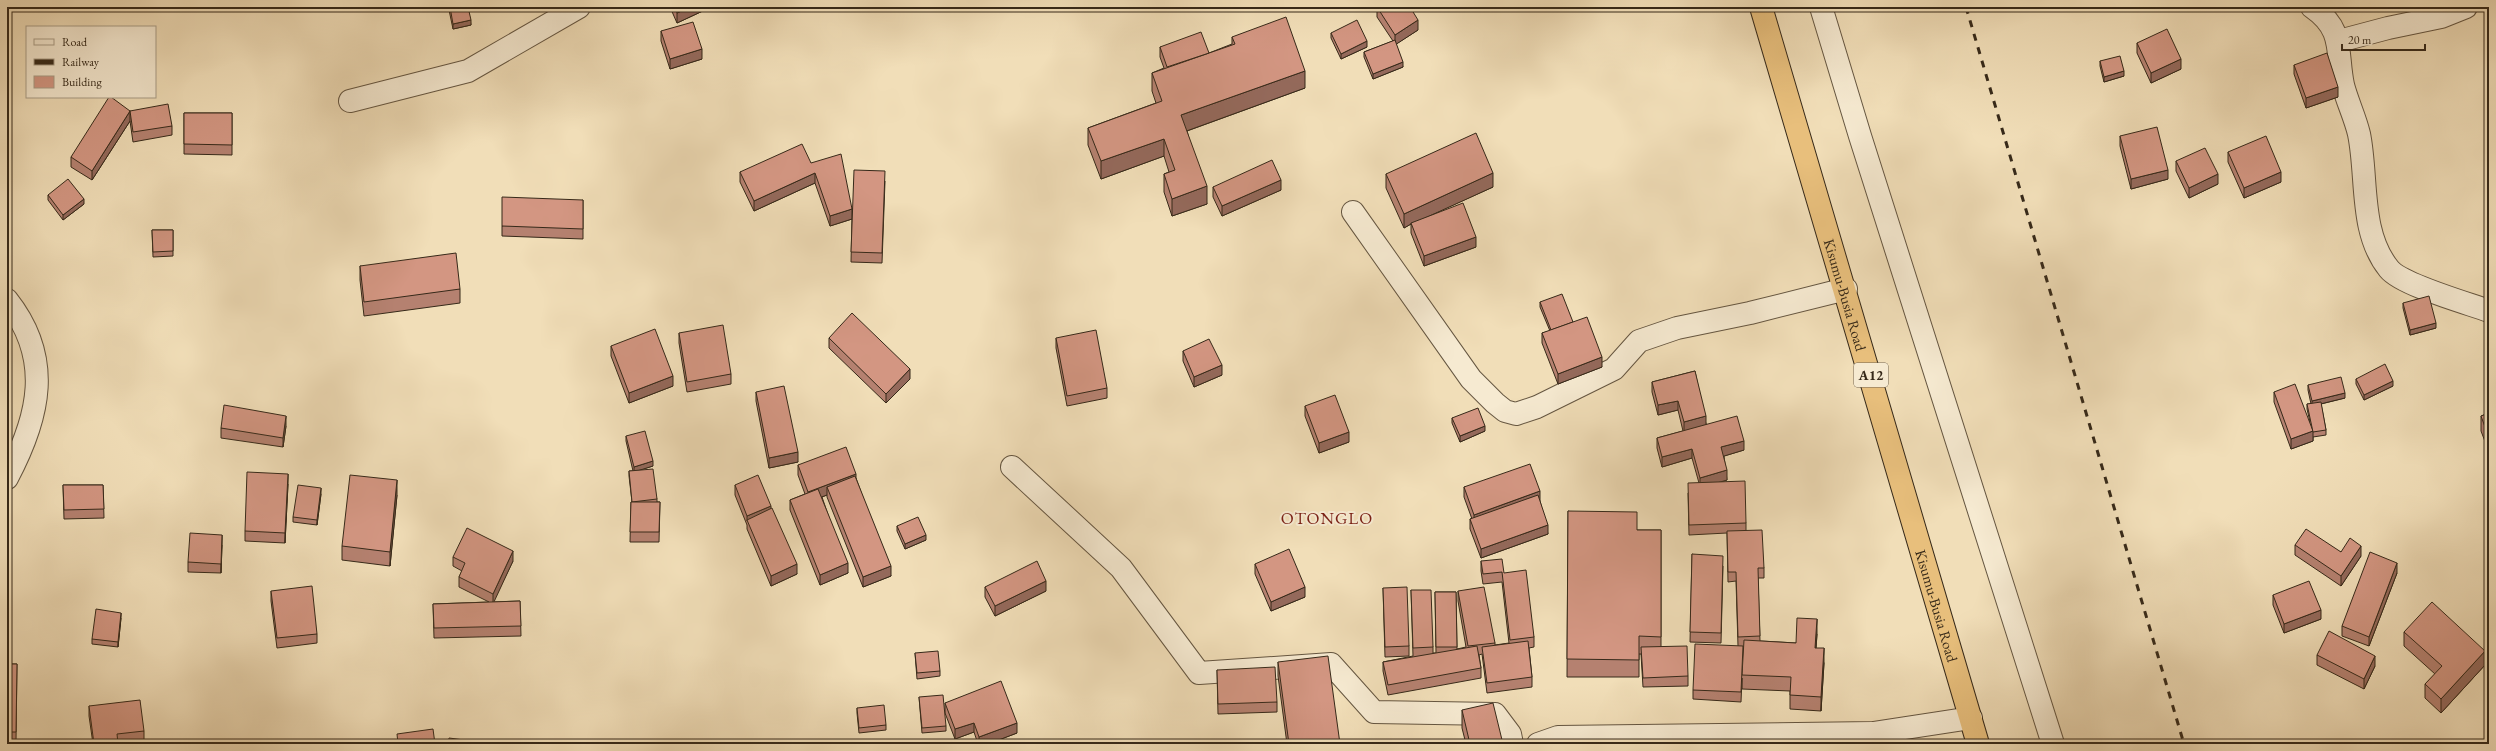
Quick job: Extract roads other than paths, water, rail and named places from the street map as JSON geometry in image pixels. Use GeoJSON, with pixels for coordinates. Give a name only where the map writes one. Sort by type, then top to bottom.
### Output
{"type":"FeatureCollection","features":[{"type":"Feature","properties":{"kind":"highway","name":"Kisumu-Busia Road"},"geometry":{"type":"LineString","coordinates":[[1761,7],[1846,289],[1978,744]]}},
{"type":"Feature","properties":{"kind":"street"},"geometry":{"type":"LineString","coordinates":[[350,101],[468,71],[579,7]]}},
{"type":"Feature","properties":{"kind":"street"},"geometry":{"type":"LineString","coordinates":[[1821,7],[1860,136],[2053,744]]}},
{"type":"Feature","properties":{"kind":"street"},"geometry":{"type":"LineString","coordinates":[[2312,7],[2332,26],[2339,41],[2343,84],[2358,134],[2368,222],[2380,254],[2389,270],[2405,280],[2489,311]]}},
{"type":"Feature","properties":{"kind":"street"},"geometry":{"type":"LineString","coordinates":[[2339,41],[2388,28],[2442,17],[2466,7]]}},
{"type":"Feature","properties":{"kind":"street"},"geometry":{"type":"LineString","coordinates":[[1353,212],[1471,379],[1496,404],[1506,411],[1516,414],[1537,407],[1614,369],[1639,341],[1677,328],[1750,313],[1846,289]]}},
{"type":"Feature","properties":{"kind":"street"},"geometry":{"type":"LineString","coordinates":[[7,300],[21,318],[34,349],[38,377],[33,417],[7,478]]}},
{"type":"Feature","properties":{"kind":"street"},"geometry":{"type":"LineString","coordinates":[[1012,467],[1121,568],[1199,673],[1331,664],[1374,712],[1495,714],[1510,734],[1512,744]]}},
{"type":"Feature","properties":{"kind":"street"},"geometry":{"type":"LineString","coordinates":[[1538,744],[1558,737],[1873,733],[1971,718]]}},
{"type":"Feature","properties":{"kind":"railway"},"geometry":{"type":"LineString","coordinates":[[1966,7],[2184,744]]}},
{"type":"Feature","properties":{"kind":"district","name":"OTONGLO"},"geometry":{"type":"Point","coordinates":[1327,518]}}]}
